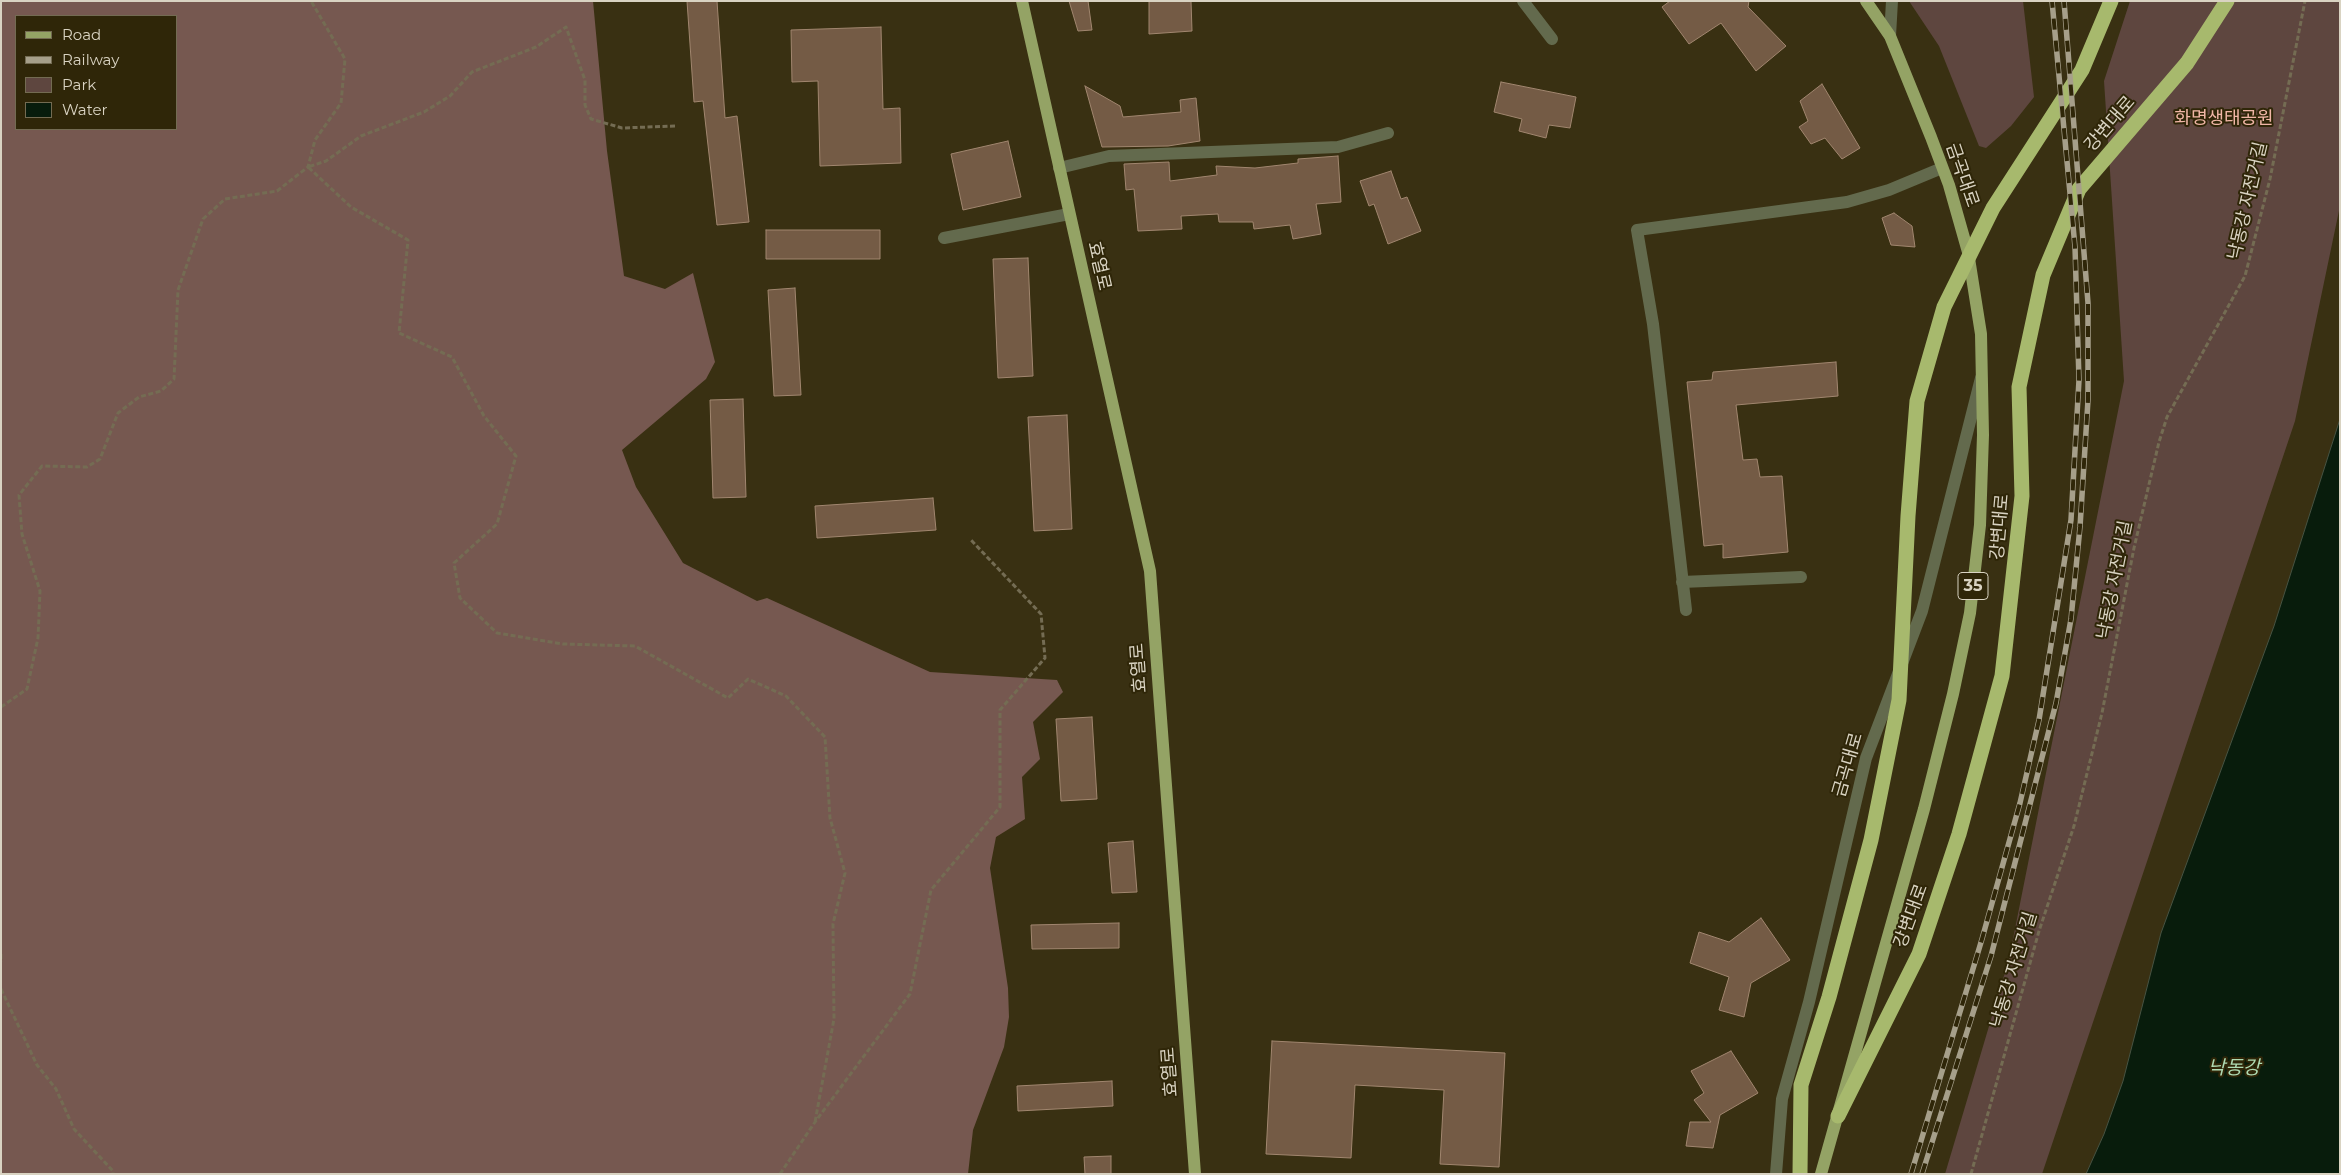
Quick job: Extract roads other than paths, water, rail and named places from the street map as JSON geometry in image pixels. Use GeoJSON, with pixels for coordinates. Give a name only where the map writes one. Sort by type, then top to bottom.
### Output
{"type":"FeatureCollection","features":[{"type":"Feature","properties":{"kind":"highway"},"geometry":{"type":"LineString","coordinates":[[1800,1174],[1802,1085],[1829,997],[1871,840],[1899,700],[1908,516],[1917,401],[1944,306],[1993,208],[2082,70],[2111,1]]}},
{"type":"Feature","properties":{"kind":"highway","name":"강변대로"},"geometry":{"type":"LineString","coordinates":[[1838,1116],[1919,954],[1959,834],[2002,676],[2022,496],[2019,387],[2043,275],[2079,189],[2187,63],[2227,1]]}},
{"type":"Feature","properties":{"kind":"main road","name":"효열로"},"geometry":{"type":"LineString","coordinates":[[1022,1],[1150,571],[1196,1174]]}},
{"type":"Feature","properties":{"kind":"main road","name":"금곡대로"},"geometry":{"type":"LineString","coordinates":[[1821,1174],[1924,809],[1953,694],[1970,613],[1980,525],[1983,435],[1981,334],[1968,252],[1949,186],[1890,36],[1866,1]]}},
{"type":"Feature","properties":{"kind":"street"},"geometry":{"type":"LineString","coordinates":[[1523,1],[1552,39]]}},
{"type":"Feature","properties":{"kind":"street"},"geometry":{"type":"LineString","coordinates":[[1890,36],[1892,1]]}},
{"type":"Feature","properties":{"kind":"street"},"geometry":{"type":"LineString","coordinates":[[1059,168],[1109,156],[1338,146],[1388,133]]}},
{"type":"Feature","properties":{"kind":"street"},"geometry":{"type":"LineString","coordinates":[[1686,610],[1653,324],[1637,230],[1847,202],[1889,190],[1942,168]]}},
{"type":"Feature","properties":{"kind":"street"},"geometry":{"type":"LineString","coordinates":[[944,238],[1069,214]]}},
{"type":"Feature","properties":{"kind":"street","name":"금곡대로"},"geometry":{"type":"LineString","coordinates":[[1776,1174],[1782,1098],[1809,1002],[1866,758],[1922,611],[1982,373]]}},
{"type":"Feature","properties":{"kind":"street"},"geometry":{"type":"LineString","coordinates":[[1682,582],[1801,578]]}},
{"type":"Feature","properties":{"kind":"water","name":"낙동강"},"geometry":{"type":"Polygon","coordinates":[[[2340,419],[2340,1174],[2086,1174],[2104,1134],[2123,1081],[2161,933],[2274,626],[2340,419]]]}},
{"type":"Feature","properties":{"kind":"railway"},"geometry":{"type":"LineString","coordinates":[[1911,1174],[1982,939],[2020,803],[2039,720],[2071,520],[2079,380],[2075,247],[2052,1]]}},
{"type":"Feature","properties":{"kind":"railway"},"geometry":{"type":"LineString","coordinates":[[1922,1174],[1991,956],[2056,703],[2071,619],[2080,527],[2088,400],[2088,303],[2064,1]]}},
{"type":"Feature","properties":{"kind":"park label","name":"화명생태공원"},"geometry":{"type":"Point","coordinates":[2224,119]}}]}
